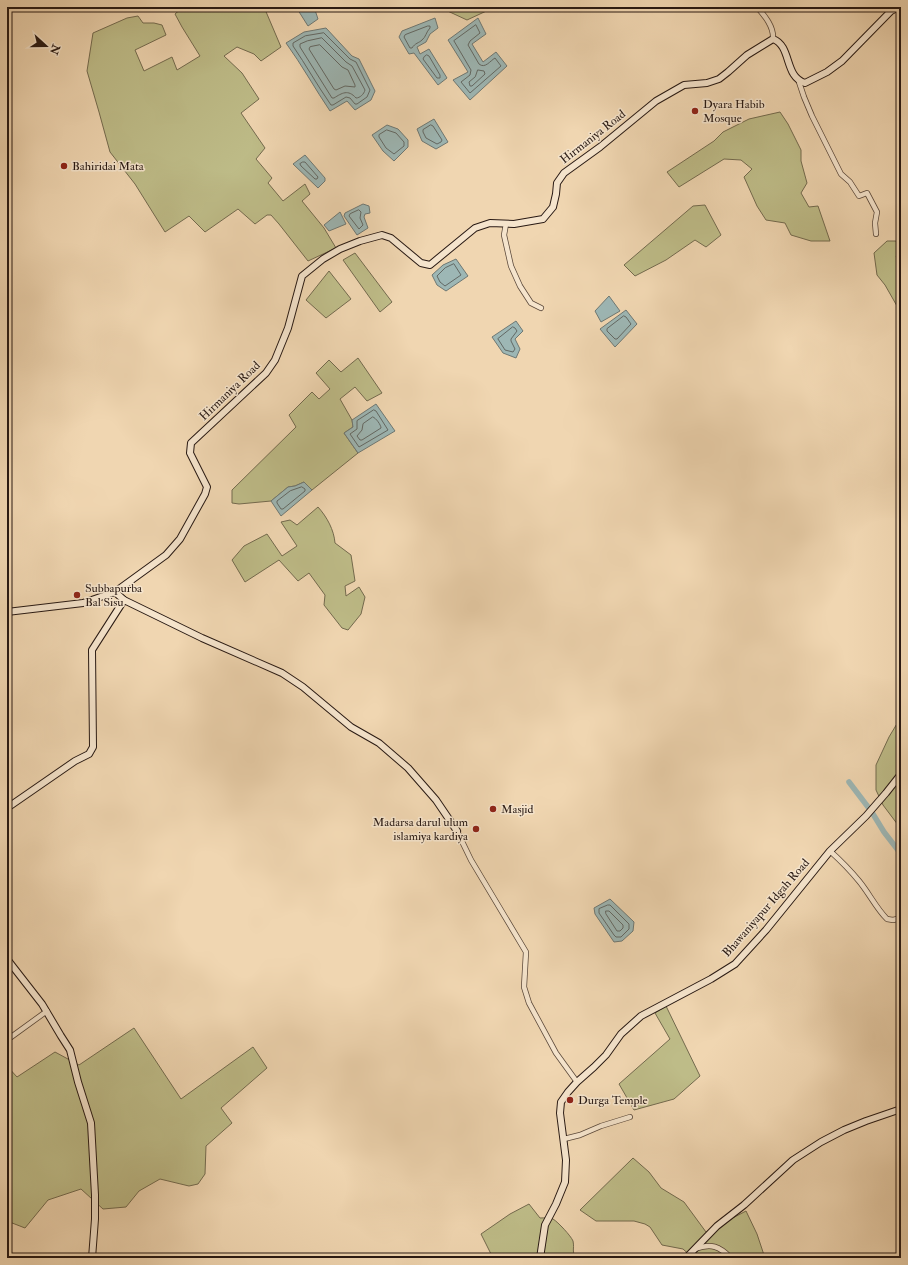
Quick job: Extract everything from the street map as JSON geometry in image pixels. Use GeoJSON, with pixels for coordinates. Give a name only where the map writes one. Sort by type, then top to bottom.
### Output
{"type":"FeatureCollection","features":[{"type":"Feature","properties":{"kind":"street"},"geometry":{"type":"LineString","coordinates":[[757,7],[766,18],[773,35],[773,39],[778,41],[783,49],[793,74],[799,82],[812,116],[841,174],[850,182],[858,196],[867,193],[877,212],[875,223],[876,234]]}},
{"type":"Feature","properties":{"kind":"street"},"geometry":{"type":"LineString","coordinates":[[799,82],[805,83],[827,72],[842,61],[891,11],[899,7]]}},
{"type":"Feature","properties":{"kind":"street","name":"Hirmaniya Road"},"geometry":{"type":"LineString","coordinates":[[7,612],[83,603],[115,592],[166,555],[180,539],[205,494],[207,486],[190,453],[191,444],[266,373],[275,360],[288,328],[302,276],[323,259],[340,249],[360,241],[382,235],[391,238],[422,263],[430,264],[475,228],[490,224],[514,224],[543,219],[553,207],[557,183],[564,173],[600,147],[656,101],[684,85],[707,83],[719,78],[747,55],[773,39]]}},
{"type":"Feature","properties":{"kind":"street"},"geometry":{"type":"LineString","coordinates":[[506,224],[504,235],[511,266],[520,286],[531,303],[541,308]]}},
{"type":"Feature","properties":{"kind":"street"},"geometry":{"type":"LineString","coordinates":[[115,592],[124,600],[202,638],[282,673],[303,687],[351,727],[379,743],[408,768],[436,800],[457,831],[471,860],[526,952],[524,987],[529,1003],[556,1053],[576,1082]]}},
{"type":"Feature","properties":{"kind":"street"},"geometry":{"type":"LineString","coordinates":[[7,808],[75,761],[89,754],[93,747],[92,650],[124,600]]}},
{"type":"Feature","properties":{"kind":"street","name":"Bhawaniyapur Idgah Road"},"geometry":{"type":"LineString","coordinates":[[540,1258],[545,1225],[565,1182],[566,1160],[560,1113],[561,1102],[568,1092],[576,1082],[606,1055],[621,1034],[641,1016],[704,983],[735,964],[766,930],[830,851],[866,816],[901,774]]}},
{"type":"Feature","properties":{"kind":"street"},"geometry":{"type":"LineString","coordinates":[[830,851],[845,864],[860,881],[887,919],[893,920],[901,918]]}},
{"type":"Feature","properties":{"kind":"street"},"geometry":{"type":"LineString","coordinates":[[7,959],[47,1011],[70,1050],[90,1123],[95,1195],[92,1258]]}},
{"type":"Feature","properties":{"kind":"street"},"geometry":{"type":"LineString","coordinates":[[7,1040],[47,1011]]}},
{"type":"Feature","properties":{"kind":"street"},"geometry":{"type":"LineString","coordinates":[[686,1258],[717,1226],[744,1205],[793,1160],[821,1142],[844,1130],[901,1109]]}},
{"type":"Feature","properties":{"kind":"street"},"geometry":{"type":"LineString","coordinates":[[564,1139],[580,1135],[601,1126],[630,1117]]}},
{"type":"Feature","properties":{"kind":"street"},"geometry":{"type":"LineString","coordinates":[[693,1250],[706,1245],[725,1251],[731,1258]]}},
{"type":"Feature","properties":{"kind":"shaded area"},"geometry":{"type":"Polygon","coordinates":[[[183,7],[264,7],[281,47],[261,61],[254,54],[237,47],[224,56],[242,73],[259,99],[241,113],[265,148],[256,159],[272,178],[268,183],[283,201],[305,184],[310,194],[302,201],[324,228],[336,248],[308,261],[271,215],[267,215],[255,224],[238,209],[205,232],[189,216],[165,232],[135,184],[110,152],[87,71],[93,33],[127,18],[138,16],[143,23],[162,25],[166,35],[135,50],[144,71],[172,57],[177,70],[200,56],[175,14],[183,7]]]}},
{"type":"Feature","properties":{"kind":"shaded area"},"geometry":{"type":"Polygon","coordinates":[[[439,7],[495,7],[467,20],[439,7]]]}},
{"type":"Feature","properties":{"kind":"shaded area"},"geometry":{"type":"Polygon","coordinates":[[[780,112],[801,150],[801,161],[807,183],[801,193],[809,207],[818,206],[830,241],[811,241],[791,235],[785,223],[766,220],[757,206],[744,177],[752,169],[741,160],[724,159],[679,187],[667,172],[714,141],[723,132],[749,119],[780,112]]]}},
{"type":"Feature","properties":{"kind":"shaded area"},"geometry":{"type":"Polygon","coordinates":[[[705,205],[721,235],[706,247],[695,240],[666,260],[635,276],[624,265],[693,206],[705,205]]]}},
{"type":"Feature","properties":{"kind":"shaded area"},"geometry":{"type":"Polygon","coordinates":[[[887,241],[901,242],[901,255],[896,256],[901,265],[901,306],[897,306],[885,285],[877,275],[874,253],[887,241]]]}},
{"type":"Feature","properties":{"kind":"shaded area"},"geometry":{"type":"Polygon","coordinates":[[[355,253],[392,302],[380,312],[343,260],[355,253]]]}},
{"type":"Feature","properties":{"kind":"shaded area"},"geometry":{"type":"Polygon","coordinates":[[[329,271],[351,299],[326,318],[306,300],[329,271]]]}},
{"type":"Feature","properties":{"kind":"shaded area"},"geometry":{"type":"Polygon","coordinates":[[[358,358],[382,393],[367,401],[355,387],[340,399],[352,420],[353,427],[344,433],[358,453],[312,490],[304,482],[288,487],[271,501],[239,504],[232,503],[232,490],[296,427],[289,415],[312,392],[319,399],[330,389],[316,373],[329,360],[341,372],[358,358]]]}},
{"type":"Feature","properties":{"kind":"shaded area"},"geometry":{"type":"Polygon","coordinates":[[[318,507],[330,524],[335,543],[351,555],[355,581],[345,586],[346,596],[359,587],[365,597],[361,614],[348,630],[342,628],[324,605],[325,595],[309,573],[298,581],[279,560],[245,582],[232,560],[244,546],[267,534],[282,556],[297,546],[281,522],[290,520],[297,525],[318,507]]]}},
{"type":"Feature","properties":{"kind":"shaded area"},"geometry":{"type":"Polygon","coordinates":[[[901,717],[901,829],[883,805],[876,790],[876,765],[889,737],[901,717]]]}},
{"type":"Feature","properties":{"kind":"shaded area"},"geometry":{"type":"Polygon","coordinates":[[[666,1006],[700,1076],[674,1099],[634,1110],[619,1084],[670,1039],[655,1013],[666,1006]]]}},
{"type":"Feature","properties":{"kind":"shaded area"},"geometry":{"type":"Polygon","coordinates":[[[134,1028],[181,1099],[253,1047],[267,1068],[221,1108],[232,1123],[206,1146],[205,1174],[198,1184],[189,1186],[160,1179],[139,1191],[126,1207],[103,1209],[81,1189],[48,1200],[25,1228],[7,1221],[7,1066],[17,1077],[55,1052],[79,1065],[134,1028]]]}},
{"type":"Feature","properties":{"kind":"shaded area"},"geometry":{"type":"Polygon","coordinates":[[[633,1158],[649,1172],[661,1188],[684,1202],[706,1232],[746,1211],[757,1234],[765,1258],[693,1258],[683,1249],[662,1245],[650,1227],[645,1224],[634,1221],[596,1221],[580,1210],[633,1158]]]}},
{"type":"Feature","properties":{"kind":"shaded area"},"geometry":{"type":"Polygon","coordinates":[[[529,1204],[540,1218],[552,1218],[564,1229],[573,1241],[574,1253],[579,1258],[550,1258],[545,1256],[529,1255],[518,1258],[493,1258],[481,1234],[510,1214],[529,1204]]]}},
{"type":"Feature","properties":{"kind":"water"},"geometry":{"type":"Polygon","coordinates":[[[296,7],[314,7],[318,19],[308,26],[296,7]]]}},
{"type":"Feature","properties":{"kind":"water"},"geometry":{"type":"Polygon","coordinates":[[[435,18],[438,28],[430,34],[426,42],[417,47],[420,54],[429,49],[447,78],[438,85],[414,53],[409,54],[399,37],[402,31],[435,18]]]}},
{"type":"Feature","properties":{"kind":"water"},"geometry":{"type":"Polygon","coordinates":[[[478,18],[486,34],[472,44],[483,62],[496,52],[507,66],[470,100],[453,80],[468,72],[448,40],[478,18]]]}},
{"type":"Feature","properties":{"kind":"water"},"geometry":{"type":"Polygon","coordinates":[[[326,28],[352,56],[359,59],[375,91],[371,100],[355,110],[347,101],[330,111],[286,43],[304,32],[326,28]]]}},
{"type":"Feature","properties":{"kind":"water"},"geometry":{"type":"Polygon","coordinates":[[[434,119],[448,142],[436,149],[422,141],[417,129],[434,119]]]}},
{"type":"Feature","properties":{"kind":"water"},"geometry":{"type":"Polygon","coordinates":[[[387,125],[398,129],[408,140],[408,147],[394,161],[383,151],[372,135],[387,125]]]}},
{"type":"Feature","properties":{"kind":"water"},"geometry":{"type":"Polygon","coordinates":[[[305,155],[325,178],[325,181],[318,188],[293,164],[305,155]]]}},
{"type":"Feature","properties":{"kind":"water"},"geometry":{"type":"Polygon","coordinates":[[[363,204],[369,206],[370,213],[365,214],[364,217],[368,228],[357,235],[344,216],[345,213],[363,204]]]}},
{"type":"Feature","properties":{"kind":"water"},"geometry":{"type":"Polygon","coordinates":[[[340,212],[346,224],[329,231],[324,225],[340,212]]]}},
{"type":"Feature","properties":{"kind":"water"},"geometry":{"type":"Polygon","coordinates":[[[456,259],[468,276],[446,291],[437,285],[432,275],[443,265],[456,259]]]}},
{"type":"Feature","properties":{"kind":"water"},"geometry":{"type":"Polygon","coordinates":[[[609,296],[620,311],[601,322],[595,311],[609,296]]]}},
{"type":"Feature","properties":{"kind":"water"},"geometry":{"type":"Polygon","coordinates":[[[626,310],[637,324],[615,347],[600,329],[626,310]]]}},
{"type":"Feature","properties":{"kind":"water"},"geometry":{"type":"Polygon","coordinates":[[[516,321],[523,331],[515,339],[520,349],[516,358],[503,353],[492,337],[516,321]]]}},
{"type":"Feature","properties":{"kind":"water"},"geometry":{"type":"Polygon","coordinates":[[[376,404],[395,431],[358,453],[344,433],[353,427],[352,420],[376,404]]]}},
{"type":"Feature","properties":{"kind":"water"},"geometry":{"type":"Polygon","coordinates":[[[304,482],[312,490],[281,516],[271,501],[288,487],[304,482]]]}},
{"type":"Feature","properties":{"kind":"water"},"geometry":{"type":"Polygon","coordinates":[[[610,899],[634,922],[633,931],[622,941],[614,942],[595,914],[594,908],[610,899]]]}},
{"type":"Feature","properties":{"kind":"waterway"},"geometry":{"type":"LineString","coordinates":[[849,782],[868,807]]}},
{"type":"Feature","properties":{"kind":"waterway"},"geometry":{"type":"LineString","coordinates":[[873,814],[884,832],[901,854]]}},
{"type":"Feature","properties":{"kind":"place","name":"Dyara Habib Mosque"},"geometry":{"type":"Point","coordinates":[695,111]}},
{"type":"Feature","properties":{"kind":"place","name":"Bahiridai Mata"},"geometry":{"type":"Point","coordinates":[64,166]}},
{"type":"Feature","properties":{"kind":"place","name":"Subbapurba Bal Sisu"},"geometry":{"type":"Point","coordinates":[77,595]}},
{"type":"Feature","properties":{"kind":"place","name":"Masjid"},"geometry":{"type":"Point","coordinates":[493,809]}},
{"type":"Feature","properties":{"kind":"place","name":"Madarsa darul ulum islamiya kardiya"},"geometry":{"type":"Point","coordinates":[476,829]}},
{"type":"Feature","properties":{"kind":"place","name":"Durga Temple"},"geometry":{"type":"Point","coordinates":[570,1100]}}]}
